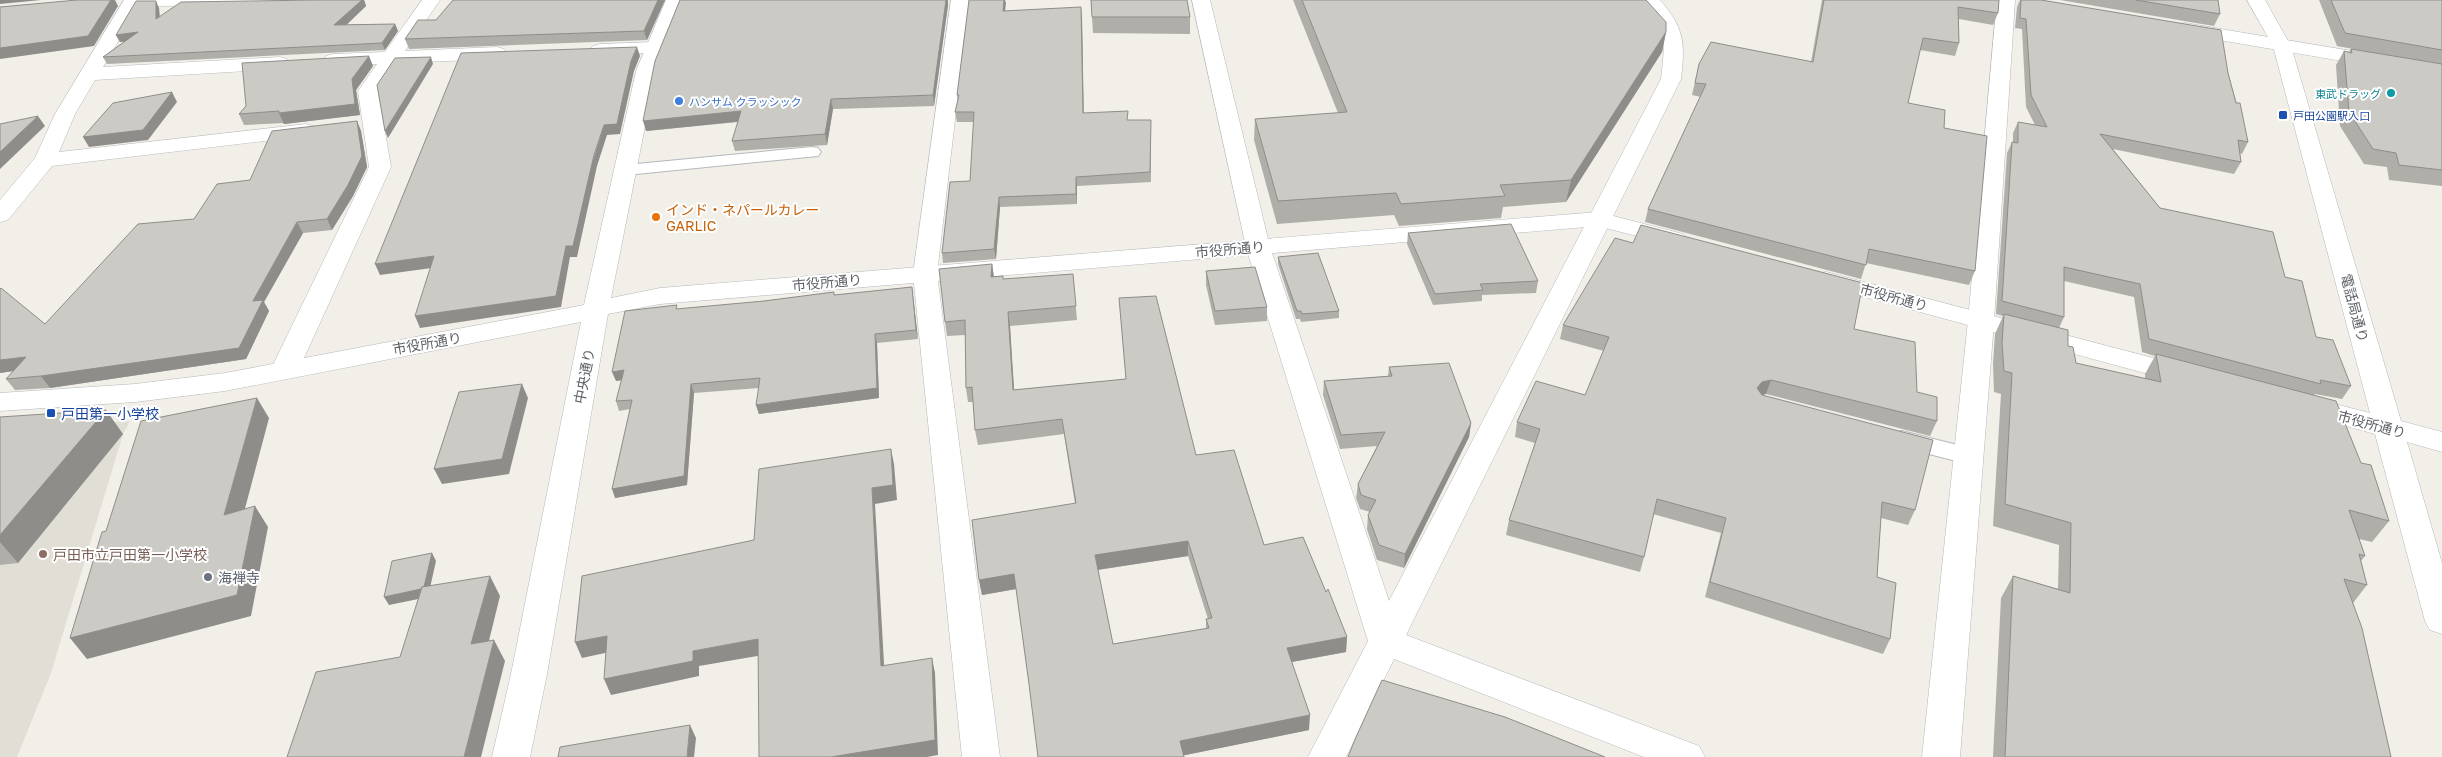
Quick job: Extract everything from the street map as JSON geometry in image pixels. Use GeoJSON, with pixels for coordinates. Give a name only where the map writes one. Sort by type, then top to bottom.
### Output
{"type":"FeatureCollection","features":[{"type":"Feature","properties":{"kind":"street"},"geometry":{"type":"LineString","coordinates":[[0,215],[45,160],[65,114],[133,0]]}},
{"type":"Feature","properties":{"kind":"street"},"geometry":{"type":"LineString","coordinates":[[139,0],[145,2],[330,0]]}},
{"type":"Feature","properties":{"kind":"street"},"geometry":{"type":"LineString","coordinates":[[285,369],[380,167],[362,123],[368,92],[431,0]]}},
{"type":"Feature","properties":{"kind":"street"},"geometry":{"type":"LineString","coordinates":[[960,0],[925,274],[981,757]]}},
{"type":"Feature","properties":{"kind":"street"},"geometry":{"type":"LineString","coordinates":[[1201,0],[1258,247],[1385,641]]}},
{"type":"Feature","properties":{"kind":"street"},"geometry":{"type":"LineString","coordinates":[[1327,757],[1598,218],[1671,79],[1675,44],[1665,17],[1651,0]]}},
{"type":"Feature","properties":{"kind":"street","name":"電話局通り"},"geometry":{"type":"LineString","coordinates":[[2256,0],[2282,46],[2442,621]]}},
{"type":"Feature","properties":{"kind":"street","name":"中央通り"},"geometry":{"type":"LineString","coordinates":[[511,757],[529,674],[596,311],[646,70],[654,48],[682,1]]}},
{"type":"Feature","properties":{"kind":"street"},"geometry":{"type":"LineString","coordinates":[[1941,757],[1981,321],[2016,1]]}},
{"type":"Feature","properties":{"kind":"street"},"geometry":{"type":"LineString","coordinates":[[2164,25],[2442,72]]}},
{"type":"Feature","properties":{"kind":"street"},"geometry":{"type":"LineString","coordinates":[[586,51],[654,48]]}},
{"type":"Feature","properties":{"kind":"street"},"geometry":{"type":"LineString","coordinates":[[315,61],[519,53]]}},
{"type":"Feature","properties":{"kind":"street"},"geometry":{"type":"LineString","coordinates":[[89,74],[295,62]]}},
{"type":"Feature","properties":{"kind":"street"},"geometry":{"type":"LineString","coordinates":[[37,120],[65,114]]}},
{"type":"Feature","properties":{"kind":"street"},"geometry":{"type":"LineString","coordinates":[[45,160],[322,128]]}},
{"type":"Feature","properties":{"kind":"street","name":"市役所通り"},"geometry":{"type":"LineString","coordinates":[[0,402],[164,390],[226,382],[285,369],[596,311],[633,300],[660,296],[1598,218],[1694,244]]}},
{"type":"Feature","properties":{"kind":"street","name":"市役所通り"},"geometry":{"type":"LineString","coordinates":[[1799,272],[2208,380]]}},
{"type":"Feature","properties":{"kind":"street","name":"市役所通り"},"geometry":{"type":"LineString","coordinates":[[2284,400],[2442,442]]}},
{"type":"Feature","properties":{"kind":"street"},"geometry":{"type":"LineString","coordinates":[[1385,641],[1686,757]]}},
{"type":"Feature","properties":{"kind":"lane"},"geometry":{"type":"LineString","coordinates":[[626,170],[812,152]]}},
{"type":"Feature","properties":{"kind":"lane"},"geometry":{"type":"LineString","coordinates":[[1882,433],[1968,456]]}},
{"type":"Feature","properties":{"kind":"shaded area","name":"戸田市立戸田第一小学校"},"geometry":{"type":"Polygon","coordinates":[[[130,421],[123,434],[51,673],[17,757],[0,757],[0,429],[130,421]]]}},
{"type":"Feature","properties":{"kind":"building"},"geometry":{"type":"Polygon","coordinates":[[[77,0],[111,0],[88,36],[0,48],[0,7],[77,0]]]}},
{"type":"Feature","properties":{"kind":"building"},"geometry":{"type":"Polygon","coordinates":[[[362,0],[334,25],[395,24],[382,43],[103,57],[138,32],[116,35],[136,1],[156,1],[156,19],[181,2],[362,0]]]}},
{"type":"Feature","properties":{"kind":"building"},"geometry":{"type":"Polygon","coordinates":[[[453,0],[658,0],[644,31],[405,39],[418,20],[436,20],[453,0]]]}},
{"type":"Feature","properties":{"kind":"building"},"geometry":{"type":"Polygon","coordinates":[[[680,0],[946,0],[933,95],[831,99],[825,134],[732,141],[741,111],[643,121],[655,61],[680,0]]]}},
{"type":"Feature","properties":{"kind":"building"},"geometry":{"type":"Polygon","coordinates":[[[969,0],[1004,0],[1003,11],[1081,7],[1083,113],[1128,111],[1127,120],[1151,120],[1150,172],[1076,177],[1076,194],[999,197],[994,249],[942,253],[950,182],[970,181],[974,112],[955,112],[959,95],[957,95],[969,0]]]}},
{"type":"Feature","properties":{"kind":"building"},"geometry":{"type":"Polygon","coordinates":[[[1091,0],[1187,0],[1190,17],[1092,17],[1091,0]]]}},
{"type":"Feature","properties":{"kind":"building"},"geometry":{"type":"Polygon","coordinates":[[[1302,0],[1646,0],[1666,22],[1666,32],[1571,180],[1500,185],[1505,196],[1401,204],[1396,193],[1278,201],[1255,119],[1347,112],[1302,0]]]}},
{"type":"Feature","properties":{"kind":"building"},"geometry":{"type":"Polygon","coordinates":[[[1824,0],[1999,0],[1998,13],[1958,7],[1959,43],[1923,38],[1908,103],[1945,110],[1944,128],[1987,136],[1975,271],[1869,249],[1866,265],[1648,209],[1706,84],[1695,83],[1699,64],[1711,42],[1813,62],[1824,0]]]}},
{"type":"Feature","properties":{"kind":"building"},"geometry":{"type":"Polygon","coordinates":[[[2021,0],[2041,0],[2221,30],[2228,73],[2236,103],[2240,103],[2248,142],[2238,140],[2241,162],[2100,134],[2160,208],[2273,232],[2285,277],[2302,281],[2316,337],[2333,340],[2351,386],[2320,380],[2321,384],[2149,339],[2140,284],[2064,267],[2064,317],[2002,301],[2012,142],[2018,143],[2018,122],[2047,127],[2031,95],[2026,19],[2020,18],[2021,0]]]}},
{"type":"Feature","properties":{"kind":"building"},"geometry":{"type":"Polygon","coordinates":[[[2136,0],[2218,0],[2220,14],[2136,0]]]}},
{"type":"Feature","properties":{"kind":"building"},"geometry":{"type":"Polygon","coordinates":[[[2331,0],[2442,0],[2442,50],[2345,33],[2331,0]]]}},
{"type":"Feature","properties":{"kind":"building"},"geometry":{"type":"Polygon","coordinates":[[[637,47],[631,61],[617,124],[604,125],[594,155],[573,246],[566,246],[556,296],[415,316],[434,256],[375,264],[461,53],[637,47]]]}},
{"type":"Feature","properties":{"kind":"building"},"geometry":{"type":"Polygon","coordinates":[[[2351,49],[2442,64],[2442,170],[2399,165],[2396,153],[2373,149],[2349,112],[2344,51],[2352,53],[2351,49]]]}},
{"type":"Feature","properties":{"kind":"building"},"geometry":{"type":"Polygon","coordinates":[[[369,56],[352,79],[355,104],[279,113],[279,111],[239,114],[246,106],[242,63],[369,56]]]}},
{"type":"Feature","properties":{"kind":"building"},"geometry":{"type":"Polygon","coordinates":[[[431,57],[385,131],[377,85],[395,58],[431,57]]]}},
{"type":"Feature","properties":{"kind":"building"},"geometry":{"type":"Polygon","coordinates":[[[172,92],[143,130],[83,137],[113,103],[172,92]]]}},
{"type":"Feature","properties":{"kind":"building"},"geometry":{"type":"Polygon","coordinates":[[[38,116],[0,152],[0,124],[38,116]]]}},
{"type":"Feature","properties":{"kind":"building"},"geometry":{"type":"Polygon","coordinates":[[[357,121],[362,156],[348,185],[327,219],[297,222],[253,301],[263,300],[239,348],[41,376],[6,379],[26,357],[0,360],[1,288],[45,324],[138,224],[194,219],[217,184],[250,180],[272,131],[357,121]]]}},
{"type":"Feature","properties":{"kind":"building"},"geometry":{"type":"Polygon","coordinates":[[[1511,224],[1538,281],[1480,284],[1483,290],[1435,294],[1408,233],[1511,224]]]}},
{"type":"Feature","properties":{"kind":"building"},"geometry":{"type":"Polygon","coordinates":[[[1641,225],[1863,283],[1854,329],[1915,342],[1917,392],[1937,397],[1937,421],[1771,380],[1762,382],[1757,388],[1762,395],[1933,440],[1915,510],[1882,502],[1877,577],[1896,583],[1890,639],[1710,582],[1726,518],[1657,499],[1644,557],[1509,520],[1540,429],[1517,422],[1536,381],[1585,395],[1609,337],[1563,325],[1615,238],[1633,243],[1641,225]]]}},
{"type":"Feature","properties":{"kind":"building"},"geometry":{"type":"Polygon","coordinates":[[[1318,253],[1339,311],[1302,314],[1301,311],[1297,311],[1278,257],[1318,253]]]}},
{"type":"Feature","properties":{"kind":"building"},"geometry":{"type":"Polygon","coordinates":[[[992,264],[991,277],[1003,276],[1003,279],[1073,274],[1076,306],[1008,312],[1013,390],[1126,379],[1119,298],[1156,296],[1196,455],[1234,450],[1264,545],[1303,537],[1326,592],[1328,589],[1347,637],[1287,648],[1310,715],[1180,741],[1184,757],[1038,757],[1014,574],[979,580],[972,520],[1076,503],[1062,419],[975,430],[972,387],[966,388],[965,320],[945,322],[939,269],[992,264]],[[1188,541],[1095,555],[1113,644],[1209,628],[1206,619],[1212,618],[1188,541]]]}},
{"type":"Feature","properties":{"kind":"building"},"geometry":{"type":"Polygon","coordinates":[[[1255,267],[1267,307],[1215,311],[1206,271],[1255,267]]]}},
{"type":"Feature","properties":{"kind":"building"},"geometry":{"type":"Polygon","coordinates":[[[912,287],[916,330],[875,334],[877,388],[756,405],[760,378],[691,384],[684,476],[612,489],[632,400],[616,401],[624,370],[612,372],[625,311],[677,305],[676,309],[834,292],[834,295],[912,287]]]}},
{"type":"Feature","properties":{"kind":"building"},"geometry":{"type":"Polygon","coordinates":[[[2004,314],[2068,330],[2068,346],[2073,347],[2076,363],[2161,382],[2156,354],[2336,401],[2361,463],[2371,465],[2389,521],[2349,510],[2365,556],[2359,554],[2367,585],[2344,579],[2362,628],[2391,757],[2005,757],[2013,576],[2070,593],[2071,523],[2005,504],[2012,373],[2004,371],[2002,343],[2004,314]]]}},
{"type":"Feature","properties":{"kind":"building"},"geometry":{"type":"Polygon","coordinates":[[[1449,363],[1471,423],[1405,554],[1379,545],[1368,515],[1376,500],[1361,495],[1358,484],[1385,432],[1341,435],[1324,381],[1392,376],[1389,367],[1449,363]]]}},
{"type":"Feature","properties":{"kind":"building"},"geometry":{"type":"Polygon","coordinates":[[[522,384],[502,459],[434,469],[459,392],[522,384]]]}},
{"type":"Feature","properties":{"kind":"building"},"geometry":{"type":"Polygon","coordinates":[[[257,398],[224,515],[255,506],[237,595],[70,638],[102,532],[106,531],[141,421],[257,398]]]}},
{"type":"Feature","properties":{"kind":"building"},"geometry":{"type":"Polygon","coordinates":[[[106,410],[0,535],[0,417],[106,410]]]}},
{"type":"Feature","properties":{"kind":"building"},"geometry":{"type":"Polygon","coordinates":[[[891,449],[893,485],[872,488],[881,666],[932,658],[935,740],[831,757],[759,757],[758,639],[693,651],[693,661],[604,679],[607,636],[575,642],[582,576],[754,540],[759,469],[891,449]]]}},
{"type":"Feature","properties":{"kind":"building"},"geometry":{"type":"Polygon","coordinates":[[[432,553],[424,587],[384,597],[392,561],[432,553]]]}},
{"type":"Feature","properties":{"kind":"building"},"geometry":{"type":"Polygon","coordinates":[[[490,576],[471,644],[494,640],[464,757],[287,757],[316,672],[400,657],[422,587],[490,576]]]}},
{"type":"Feature","properties":{"kind":"building"},"geometry":{"type":"Polygon","coordinates":[[[1382,680],[1505,717],[1605,757],[1348,757],[1382,680]]]}},
{"type":"Feature","properties":{"kind":"building"},"geometry":{"type":"Polygon","coordinates":[[[690,725],[687,757],[558,757],[560,747],[690,725]]]}},
{"type":"Feature","properties":{"kind":"place","name":"東武ドラッグ"},"geometry":{"type":"Point","coordinates":[2391,93]}},
{"type":"Feature","properties":{"kind":"place","name":"ハンサム クラッシック"},"geometry":{"type":"Point","coordinates":[679,101]}},
{"type":"Feature","properties":{"kind":"place","name":"戸田公園駅入口"},"geometry":{"type":"Point","coordinates":[2283,115]}},
{"type":"Feature","properties":{"kind":"place","name":"インド・ネパールカレー GARLIC"},"geometry":{"type":"Point","coordinates":[656,217]}},
{"type":"Feature","properties":{"kind":"place","name":"戸田第一小学校"},"geometry":{"type":"Point","coordinates":[51,413]}},
{"type":"Feature","properties":{"kind":"place","name":"戸田市立戸田第一小学校"},"geometry":{"type":"Point","coordinates":[43,554]}},
{"type":"Feature","properties":{"kind":"place","name":"海禅寺"},"geometry":{"type":"Point","coordinates":[208,577]}}]}
